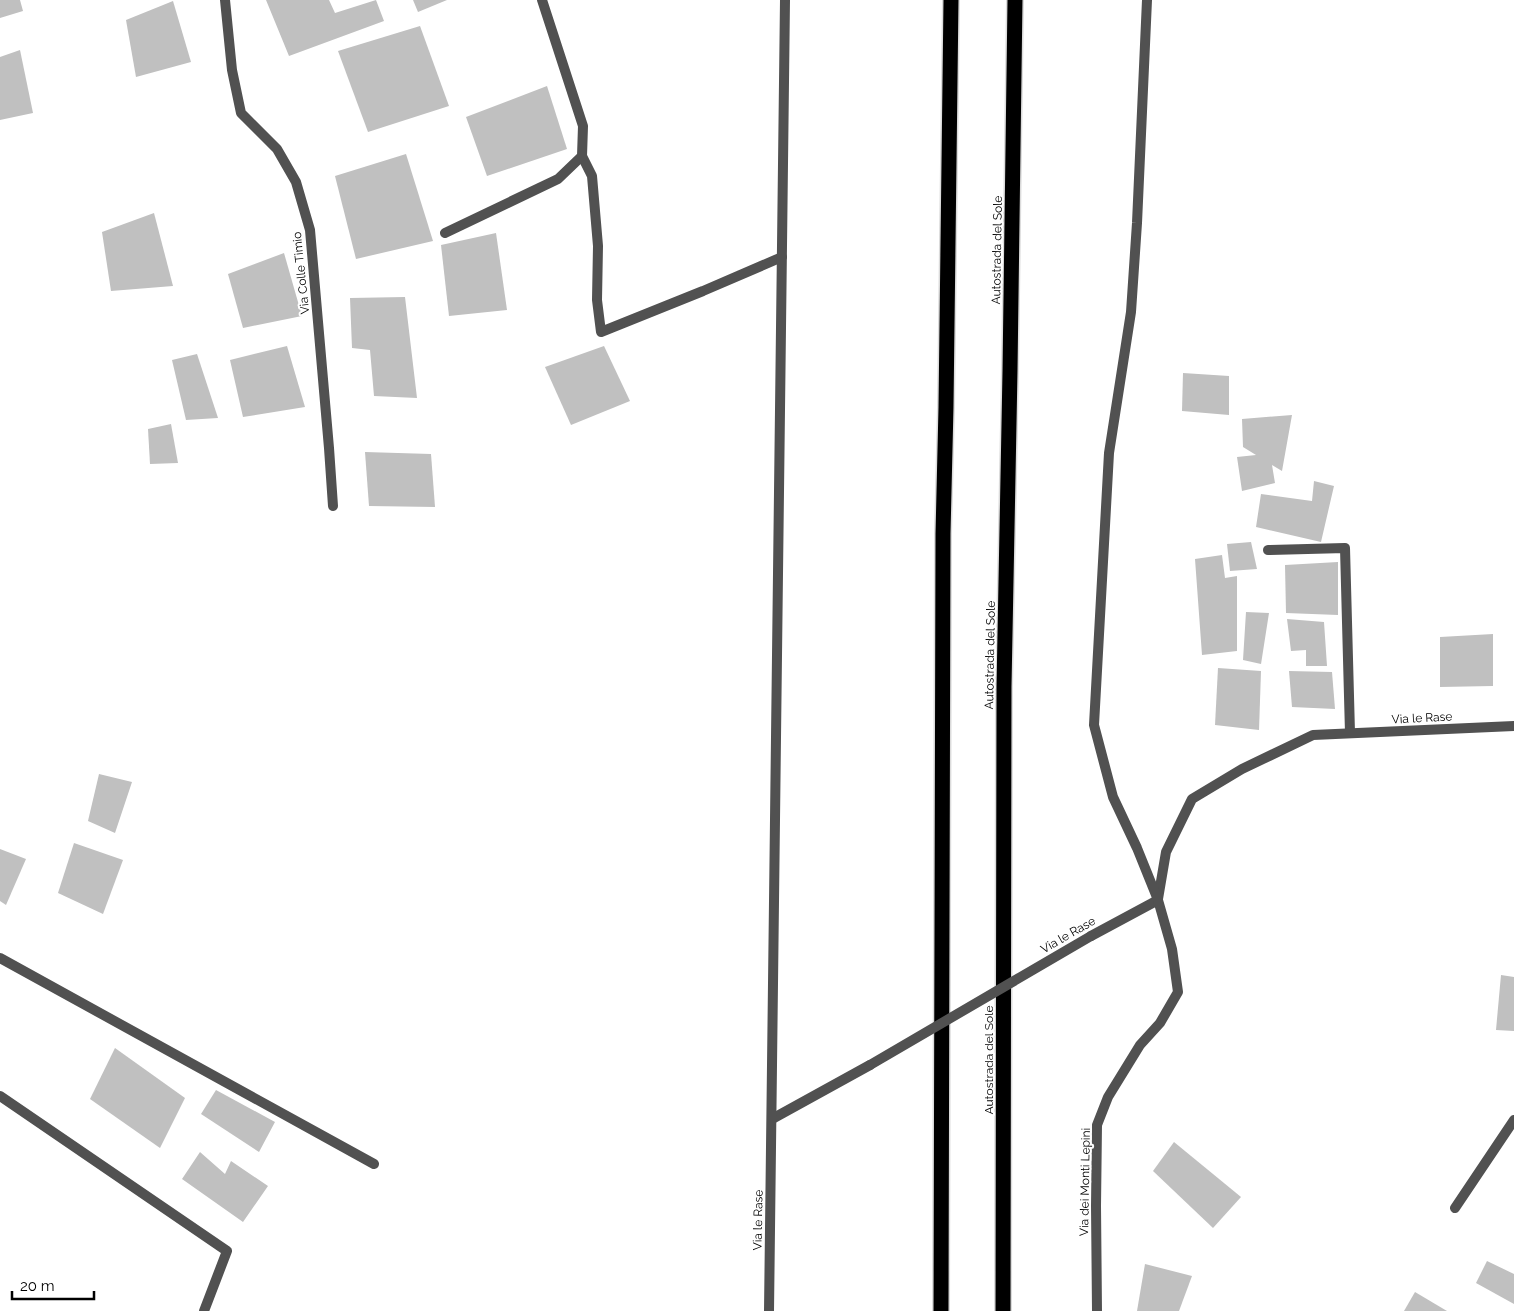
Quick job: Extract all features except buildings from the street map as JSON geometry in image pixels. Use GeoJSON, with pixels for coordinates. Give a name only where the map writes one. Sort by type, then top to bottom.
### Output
{"type":"FeatureCollection","features":[{"type":"Feature","properties":{"kind":"highway"},"geometry":{"type":"LineString","coordinates":[[941,1311],[942,534],[946,407],[951,0]]}},
{"type":"Feature","properties":{"kind":"highway","name":"Autostrada del Sole"},"geometry":{"type":"LineString","coordinates":[[1004,1311],[1004,687],[1015,0]]}},
{"type":"Feature","properties":{"kind":"street","name":"Via Colle Timio"},"geometry":{"type":"LineString","coordinates":[[225,0],[232,70],[241,113],[277,149],[296,182],[310,230],[333,506]]}},
{"type":"Feature","properties":{"kind":"street"},"geometry":{"type":"LineString","coordinates":[[542,0],[583,126],[582,156],[592,176],[598,246],[597,300],[601,332],[782,257]]}},
{"type":"Feature","properties":{"kind":"street"},"geometry":{"type":"LineString","coordinates":[[772,1119],[785,0]]}},
{"type":"Feature","properties":{"kind":"street","name":"Via dei Monti Lepini"},"geometry":{"type":"LineString","coordinates":[[1097,1311],[1096,1206],[1098,1125],[1108,1097],[1140,1045],[1160,1022],[1178,992],[1172,949],[1158,900],[1137,848],[1113,797],[1094,725],[1109,453],[1131,312],[1138,223],[1147,0]]}},
{"type":"Feature","properties":{"kind":"street"},"geometry":{"type":"LineString","coordinates":[[445,233],[558,178],[582,156]]}},
{"type":"Feature","properties":{"kind":"street"},"geometry":{"type":"LineString","coordinates":[[1268,550],[1345,548],[1350,733]]}},
{"type":"Feature","properties":{"kind":"street","name":"Via le Rase"},"geometry":{"type":"LineString","coordinates":[[769,1311],[772,1119],[870,1065],[1091,936],[1158,900],[1166,852],[1192,799],[1242,769],[1313,735],[1514,726]]}},
{"type":"Feature","properties":{"kind":"street"},"geometry":{"type":"LineString","coordinates":[[0,958],[374,1164]]}},
{"type":"Feature","properties":{"kind":"street"},"geometry":{"type":"LineString","coordinates":[[0,1096],[227,1251],[204,1311]]}},
{"type":"Feature","properties":{"kind":"street"},"geometry":{"type":"LineString","coordinates":[[1455,1208],[1514,1120]]}}]}
